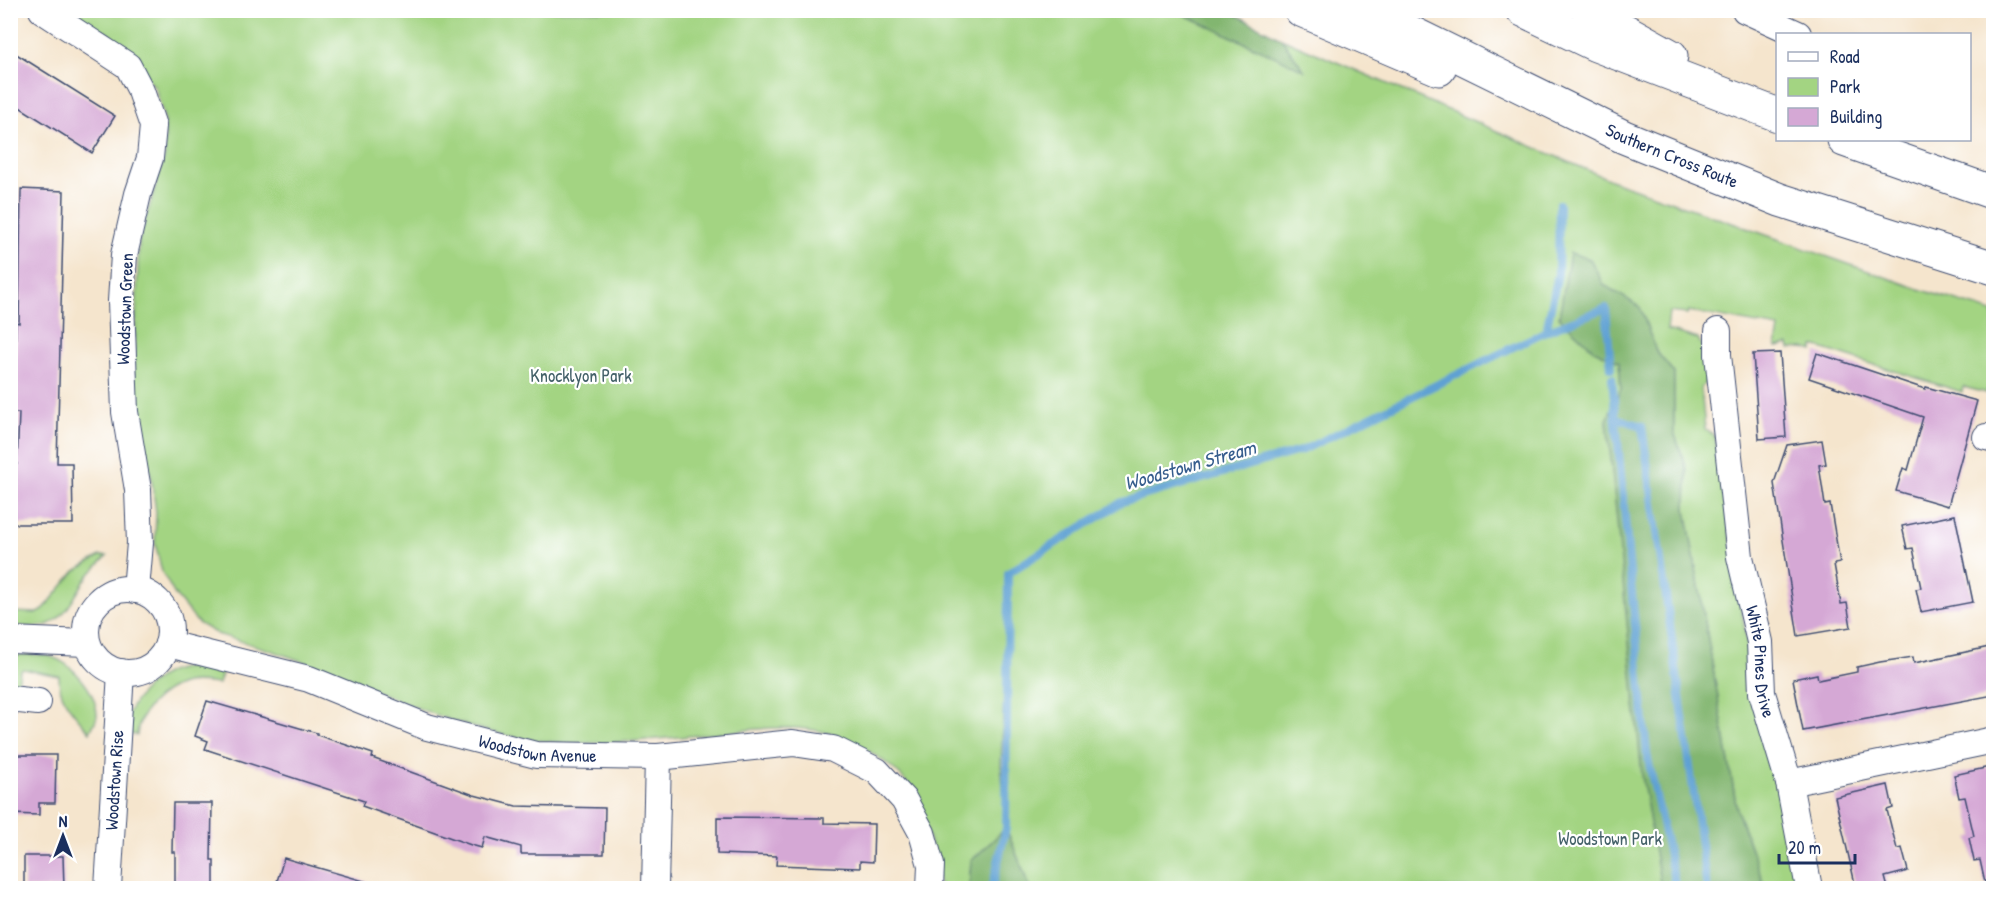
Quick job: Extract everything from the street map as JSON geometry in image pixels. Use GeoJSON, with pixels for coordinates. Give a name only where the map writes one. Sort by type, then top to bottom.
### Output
{"type":"FeatureCollection","features":[{"type":"Feature","properties":{"kind":"highway"},"geometry":{"type":"LineString","coordinates":[[1301,10],[1435,68],[1624,137]]}},
{"type":"Feature","properties":{"kind":"highway","name":"Southern Cross Route"},"geometry":{"type":"LineString","coordinates":[[1365,10],[1624,137],[1779,200],[1994,268]]}},
{"type":"Feature","properties":{"kind":"highway"},"geometry":{"type":"LineString","coordinates":[[1523,10],[1596,45],[1776,113]]}},
{"type":"Feature","properties":{"kind":"highway"},"geometry":{"type":"LineString","coordinates":[[1588,10],[1776,113]]}},
{"type":"Feature","properties":{"kind":"highway"},"geometry":{"type":"LineString","coordinates":[[1847,141],[1994,193]]}},
{"type":"Feature","properties":{"kind":"street","name":"Woodstown Green"},"geometry":{"type":"LineString","coordinates":[[42,10],[128,66],[141,91],[153,126],[150,158],[138,194],[124,255],[121,301],[125,412],[138,490],[140,543],[136,590]]}},
{"type":"Feature","properties":{"kind":"street"},"geometry":{"type":"LineString","coordinates":[[1745,10],[1796,33]]}},
{"type":"Feature","properties":{"kind":"street","name":"White Pines Drive"},"geometry":{"type":"LineString","coordinates":[[1718,331],[1718,355],[1740,557],[1760,642],[1762,693],[1789,783],[1809,888]]}},
{"type":"Feature","properties":{"kind":"street"},"geometry":{"type":"LineString","coordinates":[[136,590],[150,595],[160,604],[167,616],[170,630],[168,644],[162,655],[144,669],[121,672],[100,663],[87,643],[86,629],[89,615],[97,602],[115,591],[136,590]]}},
{"type":"Feature","properties":{"kind":"street"},"geometry":{"type":"LineString","coordinates":[[10,640],[87,643]]}},
{"type":"Feature","properties":{"kind":"street","name":"Woodstown Avenue"},"geometry":{"type":"LineString","coordinates":[[168,644],[309,679],[427,727],[536,755],[658,757],[793,743],[833,749],[877,771],[904,800],[922,833],[931,865],[930,888]]}},
{"type":"Feature","properties":{"kind":"street","name":"Woodstown Rise"},"geometry":{"type":"LineString","coordinates":[[108,888],[121,672]]}},
{"type":"Feature","properties":{"kind":"street"},"geometry":{"type":"LineString","coordinates":[[10,699],[38,702]]}},
{"type":"Feature","properties":{"kind":"street"},"geometry":{"type":"LineString","coordinates":[[1789,783],[1994,740]]}},
{"type":"Feature","properties":{"kind":"street"},"geometry":{"type":"LineString","coordinates":[[655,888],[658,757]]}},
{"type":"Feature","properties":{"kind":"green space","name":"Knocklyon Park"},"geometry":{"type":"Polygon","coordinates":[[[71,11],[1176,11],[1303,69],[1281,38],[1613,181],[1922,290],[1993,312],[1993,389],[1988,388],[1987,393],[1963,387],[1962,392],[1814,346],[1813,351],[1804,348],[1790,349],[1789,345],[1776,347],[1779,328],[1689,311],[1687,314],[1669,312],[1667,330],[1698,339],[1707,355],[1709,378],[1701,388],[1705,429],[1715,437],[1748,652],[1748,683],[1782,804],[1799,888],[1765,888],[1737,810],[1686,510],[1687,470],[1674,432],[1674,373],[1656,351],[1619,362],[1621,389],[1607,421],[1643,767],[1671,888],[1030,888],[1006,828],[971,861],[969,888],[940,888],[922,811],[910,787],[881,759],[855,743],[835,735],[815,730],[775,728],[600,743],[556,742],[509,736],[437,715],[314,665],[217,634],[198,623],[175,595],[162,572],[155,543],[156,512],[151,475],[133,388],[139,241],[165,155],[165,121],[155,87],[112,36],[71,11]],[[1008,607],[1001,766],[1006,817],[1008,607]]]}},
{"type":"Feature","properties":{"kind":"green space"},"geometry":{"type":"Polygon","coordinates":[[[1176,11],[1229,11],[1281,38],[1304,70],[1176,11]]]}},
{"type":"Feature","properties":{"kind":"green space"},"geometry":{"type":"Polygon","coordinates":[[[1570,253],[1590,259],[1604,285],[1640,307],[1656,351],[1674,373],[1674,432],[1687,470],[1686,510],[1737,810],[1765,888],[1661,888],[1642,776],[1607,420],[1621,389],[1619,362],[1594,350],[1559,317],[1570,253]]]}},
{"type":"Feature","properties":{"kind":"green space"},"geometry":{"type":"Polygon","coordinates":[[[100,556],[107,556],[87,577],[68,607],[54,621],[30,627],[11,625],[11,612],[37,613],[42,611],[75,571],[100,556]]]}},
{"type":"Feature","properties":{"kind":"green space"},"geometry":{"type":"Polygon","coordinates":[[[10,655],[44,655],[63,662],[80,677],[92,695],[95,705],[97,717],[90,732],[65,700],[59,685],[59,676],[23,669],[20,671],[18,684],[11,687],[10,655]]]}},
{"type":"Feature","properties":{"kind":"green space"},"geometry":{"type":"Polygon","coordinates":[[[207,667],[223,670],[219,684],[191,682],[174,687],[159,697],[146,711],[138,726],[137,735],[122,733],[129,712],[141,694],[158,678],[178,669],[207,667]]]}},
{"type":"Feature","properties":{"kind":"green space"},"geometry":{"type":"Polygon","coordinates":[[[1006,828],[1030,888],[969,888],[971,861],[1006,828]]]}},
{"type":"Feature","properties":{"kind":"building"},"geometry":{"type":"Polygon","coordinates":[[[10,50],[115,116],[92,153],[10,101],[10,50]]]}},
{"type":"Feature","properties":{"kind":"building"},"geometry":{"type":"Polygon","coordinates":[[[21,189],[64,191],[57,463],[72,463],[73,524],[10,524],[10,463],[17,464],[19,413],[10,413],[10,364],[15,364],[16,322],[19,323],[21,189]]]}},
{"type":"Feature","properties":{"kind":"building"},"geometry":{"type":"Polygon","coordinates":[[[1780,353],[1786,437],[1759,439],[1753,354],[1780,353]]]}},
{"type":"Feature","properties":{"kind":"building"},"geometry":{"type":"Polygon","coordinates":[[[1817,353],[1925,389],[1926,387],[1977,401],[1948,506],[1896,491],[1903,468],[1908,470],[1923,417],[1809,378],[1817,353]]]}},
{"type":"Feature","properties":{"kind":"building"},"geometry":{"type":"Polygon","coordinates":[[[1822,440],[1826,464],[1819,465],[1825,505],[1830,504],[1840,563],[1834,564],[1841,604],[1847,603],[1851,627],[1798,636],[1774,483],[1787,445],[1822,440]]]}},
{"type":"Feature","properties":{"kind":"building"},"geometry":{"type":"Polygon","coordinates":[[[1955,515],[1973,602],[1921,612],[1916,589],[1921,588],[1913,548],[1907,549],[1902,526],[1955,515]]]}},
{"type":"Feature","properties":{"kind":"building"},"geometry":{"type":"Polygon","coordinates":[[[1994,646],[1994,695],[1803,731],[1793,679],[1817,674],[1818,680],[1857,672],[1857,667],[1880,662],[1913,657],[1914,663],[1994,646]]]}},
{"type":"Feature","properties":{"kind":"building"},"geometry":{"type":"Polygon","coordinates":[[[207,701],[317,733],[317,735],[373,754],[372,758],[474,795],[516,806],[605,808],[604,854],[521,854],[521,847],[485,837],[482,848],[362,806],[364,801],[205,749],[208,741],[195,736],[207,701]]]}},
{"type":"Feature","properties":{"kind":"building"},"geometry":{"type":"Polygon","coordinates":[[[10,755],[56,755],[55,803],[39,803],[39,815],[10,814],[10,755]]]}},
{"type":"Feature","properties":{"kind":"building"},"geometry":{"type":"Polygon","coordinates":[[[1994,766],[1994,882],[1985,883],[1980,860],[1974,861],[1969,838],[1974,836],[1965,797],[1959,798],[1954,775],[1994,766]]]}},
{"type":"Feature","properties":{"kind":"building"},"geometry":{"type":"Polygon","coordinates":[[[1888,785],[1893,808],[1887,810],[1897,849],[1902,848],[1908,871],[1885,877],[1888,888],[1856,888],[1835,797],[1888,785]]]}},
{"type":"Feature","properties":{"kind":"building"},"geometry":{"type":"Polygon","coordinates":[[[173,803],[212,803],[211,860],[214,860],[214,888],[175,888],[175,852],[172,852],[173,803]]]}},
{"type":"Feature","properties":{"kind":"building"},"geometry":{"type":"Polygon","coordinates":[[[717,817],[824,818],[824,823],[874,824],[873,862],[860,861],[860,868],[776,865],[777,856],[717,854],[717,817]]]}},
{"type":"Feature","properties":{"kind":"building"},"geometry":{"type":"Polygon","coordinates":[[[24,856],[63,856],[64,888],[24,888],[24,856]]]}},
{"type":"Feature","properties":{"kind":"building"},"geometry":{"type":"Polygon","coordinates":[[[284,858],[371,883],[371,888],[275,888],[284,858]]]}},
{"type":"Feature","properties":{"kind":"waterway","name":"Woodstown Stream"},"geometry":{"type":"LineString","coordinates":[[992,888],[1006,828],[1008,573],[1122,502],[1303,450],[1546,331],[1558,274],[1559,204]]}},
{"type":"Feature","properties":{"kind":"waterway","name":"Woodstown Stream"},"geometry":{"type":"LineString","coordinates":[[1546,331],[1606,308],[1611,368]]}},
{"type":"Feature","properties":{"kind":"waterway"},"geometry":{"type":"LineString","coordinates":[[1612,378],[1647,754],[1676,888]]}},
{"type":"Feature","properties":{"kind":"waterway"},"geometry":{"type":"LineString","coordinates":[[1616,418],[1642,426],[1707,888]]}},
{"type":"Feature","properties":{"kind":"park label","name":"Woodstown Park"},"geometry":{"type":"Point","coordinates":[1610,839]}}]}
